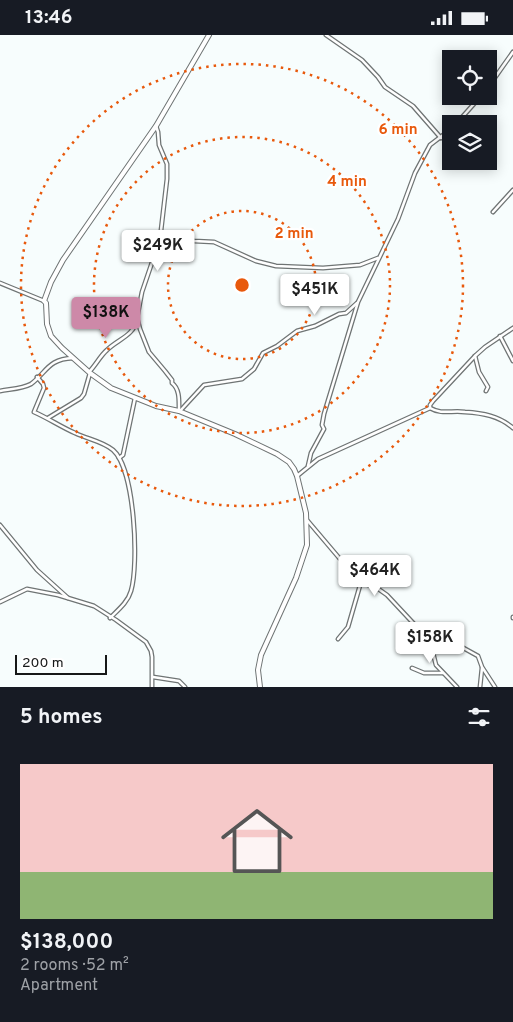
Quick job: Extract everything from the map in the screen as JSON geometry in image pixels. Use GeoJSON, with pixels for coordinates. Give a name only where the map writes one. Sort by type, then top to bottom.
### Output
{"type":"FeatureCollection","features":[{"type":"Feature","properties":{"kind":"street"},"geometry":{"type":"LineString","coordinates":[[209,35],[156,127],[62,261],[44,301],[46,303],[47,324],[51,336],[62,348],[111,389],[156,406],[179,411],[235,434],[277,454],[289,462],[297,476],[306,519],[307,545],[261,655],[258,670],[260,687]]}},
{"type":"Feature","properties":{"kind":"street"},"geometry":{"type":"LineString","coordinates":[[308,467],[311,453],[324,429],[322,425],[324,413],[358,302],[398,219],[415,173],[430,145],[441,138],[413,106],[385,87],[362,60],[326,35]]}},
{"type":"Feature","properties":{"kind":"street"},"geometry":{"type":"LineString","coordinates":[[497,75],[513,52]]}},
{"type":"Feature","properties":{"kind":"street"},"geometry":{"type":"LineString","coordinates":[[464,115],[473,105]]}},
{"type":"Feature","properties":{"kind":"street"},"geometry":{"type":"LineString","coordinates":[[48,418],[81,399],[90,372],[105,351],[129,334],[136,323],[142,292],[158,247],[168,169],[159,145],[156,127]]}},
{"type":"Feature","properties":{"kind":"street"},"geometry":{"type":"LineString","coordinates":[[493,212],[513,190]]}},
{"type":"Feature","properties":{"kind":"street"},"geometry":{"type":"LineString","coordinates":[[160,234],[214,243],[256,261],[276,266],[323,268],[360,265],[378,258]]}},
{"type":"Feature","properties":{"kind":"street"},"geometry":{"type":"LineString","coordinates":[[1,284],[44,301]]}},
{"type":"Feature","properties":{"kind":"street"},"geometry":{"type":"LineString","coordinates":[[179,411],[204,385],[242,379],[254,369],[262,353],[277,346],[297,331],[315,326],[339,313],[346,313],[358,302]]}},
{"type":"Feature","properties":{"kind":"street"},"geometry":{"type":"LineString","coordinates":[[137,318],[149,352],[176,386],[179,398],[179,411]]}},
{"type":"Feature","properties":{"kind":"street"},"geometry":{"type":"LineString","coordinates":[[297,476],[318,459],[430,408],[433,401],[474,356],[513,328]]}},
{"type":"Feature","properties":{"kind":"street"},"geometry":{"type":"LineString","coordinates":[[500,336],[513,361]]}},
{"type":"Feature","properties":{"kind":"street"},"geometry":{"type":"LineString","coordinates":[[474,356],[479,372],[488,387],[486,391]]}},
{"type":"Feature","properties":{"kind":"street"},"geometry":{"type":"LineString","coordinates":[[0,391],[29,385],[52,363],[74,358]]}},
{"type":"Feature","properties":{"kind":"street"},"geometry":{"type":"LineString","coordinates":[[37,377],[43,383],[44,388],[34,412],[108,447],[114,451],[124,469],[132,500],[135,548],[134,575],[131,593],[110,618]]}},
{"type":"Feature","properties":{"kind":"street"},"geometry":{"type":"LineString","coordinates":[[119,458],[123,455],[135,397]]}},
{"type":"Feature","properties":{"kind":"street"},"geometry":{"type":"LineString","coordinates":[[430,408],[439,412],[465,411],[488,415],[513,428]]}},
{"type":"Feature","properties":{"kind":"street"},"geometry":{"type":"LineString","coordinates":[[306,519],[349,571],[361,582],[377,588],[387,595],[422,632],[430,641],[436,665],[457,687]]}},
{"type":"Feature","properties":{"kind":"street"},"geometry":{"type":"LineString","coordinates":[[0,525],[36,570],[72,600]]}},
{"type":"Feature","properties":{"kind":"street"},"geometry":{"type":"LineString","coordinates":[[338,639],[348,627],[361,582]]}},
{"type":"Feature","properties":{"kind":"street"},"geometry":{"type":"LineString","coordinates":[[0,602],[27,589],[51,593],[94,606],[146,642],[151,651],[152,687]]}},
{"type":"Feature","properties":{"kind":"street"},"geometry":{"type":"LineString","coordinates":[[422,632],[449,640],[478,656],[482,667],[495,687]]}},
{"type":"Feature","properties":{"kind":"street"},"geometry":{"type":"LineString","coordinates":[[480,687],[482,667]]}},
{"type":"Feature","properties":{"kind":"street"},"geometry":{"type":"LineString","coordinates":[[412,668],[424,673],[444,673]]}},
{"type":"Feature","properties":{"kind":"street"},"geometry":{"type":"LineString","coordinates":[[153,677],[179,681],[185,687]]}}]}
